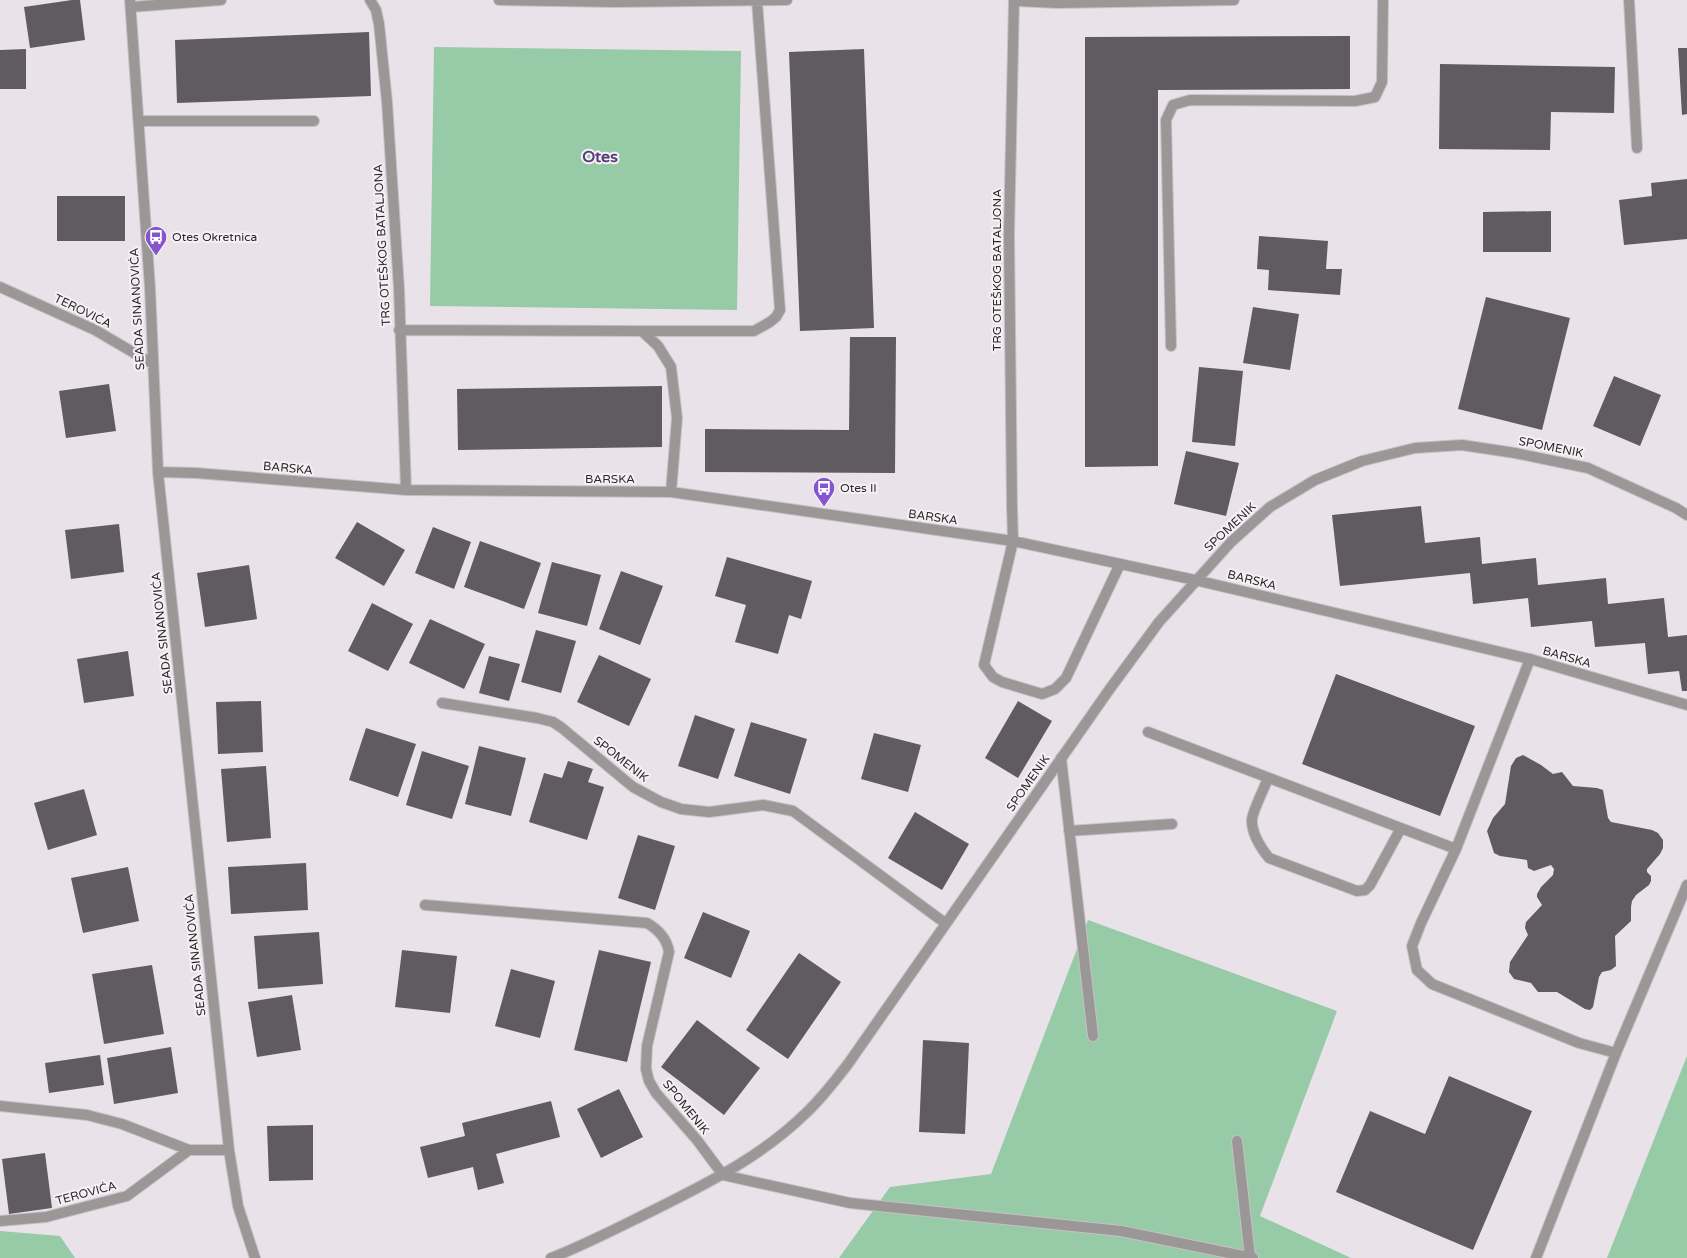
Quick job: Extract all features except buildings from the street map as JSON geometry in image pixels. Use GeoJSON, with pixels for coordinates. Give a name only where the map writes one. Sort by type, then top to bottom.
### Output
{"type":"FeatureCollection","features":[{"type":"Feature","properties":{"kind":"street"},"geometry":{"type":"LineString","coordinates":[[130,4],[221,0]]}},
{"type":"Feature","properties":{"kind":"street","name":"TRG OTEŠKOG BATALJONA"},"geometry":{"type":"LineString","coordinates":[[370,0],[376,10],[379,24],[387,102],[399,289],[399,330],[406,490]]}},
{"type":"Feature","properties":{"kind":"street"},"geometry":{"type":"LineString","coordinates":[[499,0],[787,0]]}},
{"type":"Feature","properties":{"kind":"street"},"geometry":{"type":"LineString","coordinates":[[1014,0],[1058,3],[1234,0]]}},
{"type":"Feature","properties":{"kind":"street","name":"TRG OTEŠKOG BATALJONA"},"geometry":{"type":"LineString","coordinates":[[1014,0],[1009,234],[1013,541],[984,665],[994,677],[1002,682],[1042,694],[1055,689],[1066,678],[1120,564]]}},
{"type":"Feature","properties":{"kind":"street"},"geometry":{"type":"LineString","coordinates":[[1171,346],[1166,120],[1173,105],[1190,100],[1356,101],[1375,97],[1382,82],[1383,0]]}},
{"type":"Feature","properties":{"kind":"street"},"geometry":{"type":"LineString","coordinates":[[1629,0],[1637,148]]}},
{"type":"Feature","properties":{"kind":"street"},"geometry":{"type":"LineString","coordinates":[[399,330],[754,331],[776,317],[780,310],[757,1]]}},
{"type":"Feature","properties":{"kind":"street","name":"SEADA SINANOVIĆA"},"geometry":{"type":"LineString","coordinates":[[130,4],[150,288],[158,472],[228,1150],[238,1206],[255,1258]]}},
{"type":"Feature","properties":{"kind":"street"},"geometry":{"type":"LineString","coordinates":[[139,121],[314,121]]}},
{"type":"Feature","properties":{"kind":"street","name":"TEROVIĆA"},"geometry":{"type":"LineString","coordinates":[[0,287],[96,330],[153,364]]}},
{"type":"Feature","properties":{"kind":"street"},"geometry":{"type":"LineString","coordinates":[[642,331],[658,346],[671,367],[677,418],[671,492]]}},
{"type":"Feature","properties":{"kind":"street","name":"SPOMENIK"},"geometry":{"type":"LineString","coordinates":[[551,1258],[616,1229],[723,1175],[774,1140],[807,1113],[828,1090],[848,1064],[1061,758],[1159,622],[1195,580],[1231,542],[1270,507],[1315,480],[1362,461],[1415,448],[1462,445],[1515,453],[1588,468],[1676,508],[1687,515]]}},
{"type":"Feature","properties":{"kind":"street","name":"BARSKA"},"geometry":{"type":"LineString","coordinates":[[158,472],[196,473],[406,490],[671,492],[1013,541],[1195,580],[1530,660],[1687,705]]}},
{"type":"Feature","properties":{"kind":"street"},"geometry":{"type":"LineString","coordinates":[[1530,660],[1456,850],[1421,923],[1412,946],[1417,970],[1432,984],[1579,1043],[1616,1053]]}},
{"type":"Feature","properties":{"kind":"street","name":"SPOMENIK"},"geometry":{"type":"LineString","coordinates":[[442,703],[537,718],[553,722],[633,787],[661,802],[681,809],[709,812],[763,805],[793,811],[945,923]]}},
{"type":"Feature","properties":{"kind":"street"},"geometry":{"type":"LineString","coordinates":[[1148,732],[1456,850]]}},
{"type":"Feature","properties":{"kind":"street"},"geometry":{"type":"LineString","coordinates":[[1061,758],[1093,1036]]}},
{"type":"Feature","properties":{"kind":"street"},"geometry":{"type":"LineString","coordinates":[[1268,778],[1252,819],[1260,848],[1269,858],[1357,891],[1365,890],[1370,886],[1401,828]]}},
{"type":"Feature","properties":{"kind":"street"},"geometry":{"type":"LineString","coordinates":[[1069,831],[1172,824]]}},
{"type":"Feature","properties":{"kind":"street"},"geometry":{"type":"LineString","coordinates":[[1536,1258],[1616,1053],[1687,885]]}},
{"type":"Feature","properties":{"kind":"street","name":"SPOMENIK"},"geometry":{"type":"LineString","coordinates":[[425,905],[647,923],[658,931],[665,940],[669,952],[647,1046],[646,1069],[649,1081],[656,1092],[723,1175]]}},
{"type":"Feature","properties":{"kind":"street"},"geometry":{"type":"LineString","coordinates":[[0,1106],[87,1115],[122,1124],[189,1150],[228,1150]]}},
{"type":"Feature","properties":{"kind":"street"},"geometry":{"type":"LineString","coordinates":[[723,1175],[850,1203],[1121,1231],[1252,1258],[1237,1141]]}},
{"type":"Feature","properties":{"kind":"street","name":"TEROVIĆA"},"geometry":{"type":"LineString","coordinates":[[0,1221],[46,1217],[127,1196],[189,1150]]}},
{"type":"Feature","properties":{"kind":"green space"},"geometry":{"type":"Polygon","coordinates":[[[434,47],[741,51],[737,310],[430,306],[434,47]]]}},
{"type":"Feature","properties":{"kind":"green space"},"geometry":{"type":"Polygon","coordinates":[[[1088,920],[1337,1011],[1260,1216],[1351,1258],[839,1258],[890,1187],[991,1174],[1088,920]]]}},
{"type":"Feature","properties":{"kind":"green space"},"geometry":{"type":"Polygon","coordinates":[[[1687,1056],[1687,1258],[1607,1258],[1687,1056]]]}},
{"type":"Feature","properties":{"kind":"green space"},"geometry":{"type":"Polygon","coordinates":[[[0,1231],[60,1236],[75,1258],[0,1258],[0,1231]]]}},
{"type":"Feature","properties":{"kind":"place","name":"Otes Okretnica"},"geometry":{"type":"Point","coordinates":[156,256]}},
{"type":"Feature","properties":{"kind":"place","name":"Otes II"},"geometry":{"type":"Point","coordinates":[824,508]}},
{"type":"Feature","properties":{"kind":"district","name":"Otes"},"geometry":{"type":"Point","coordinates":[600,156]}}]}
